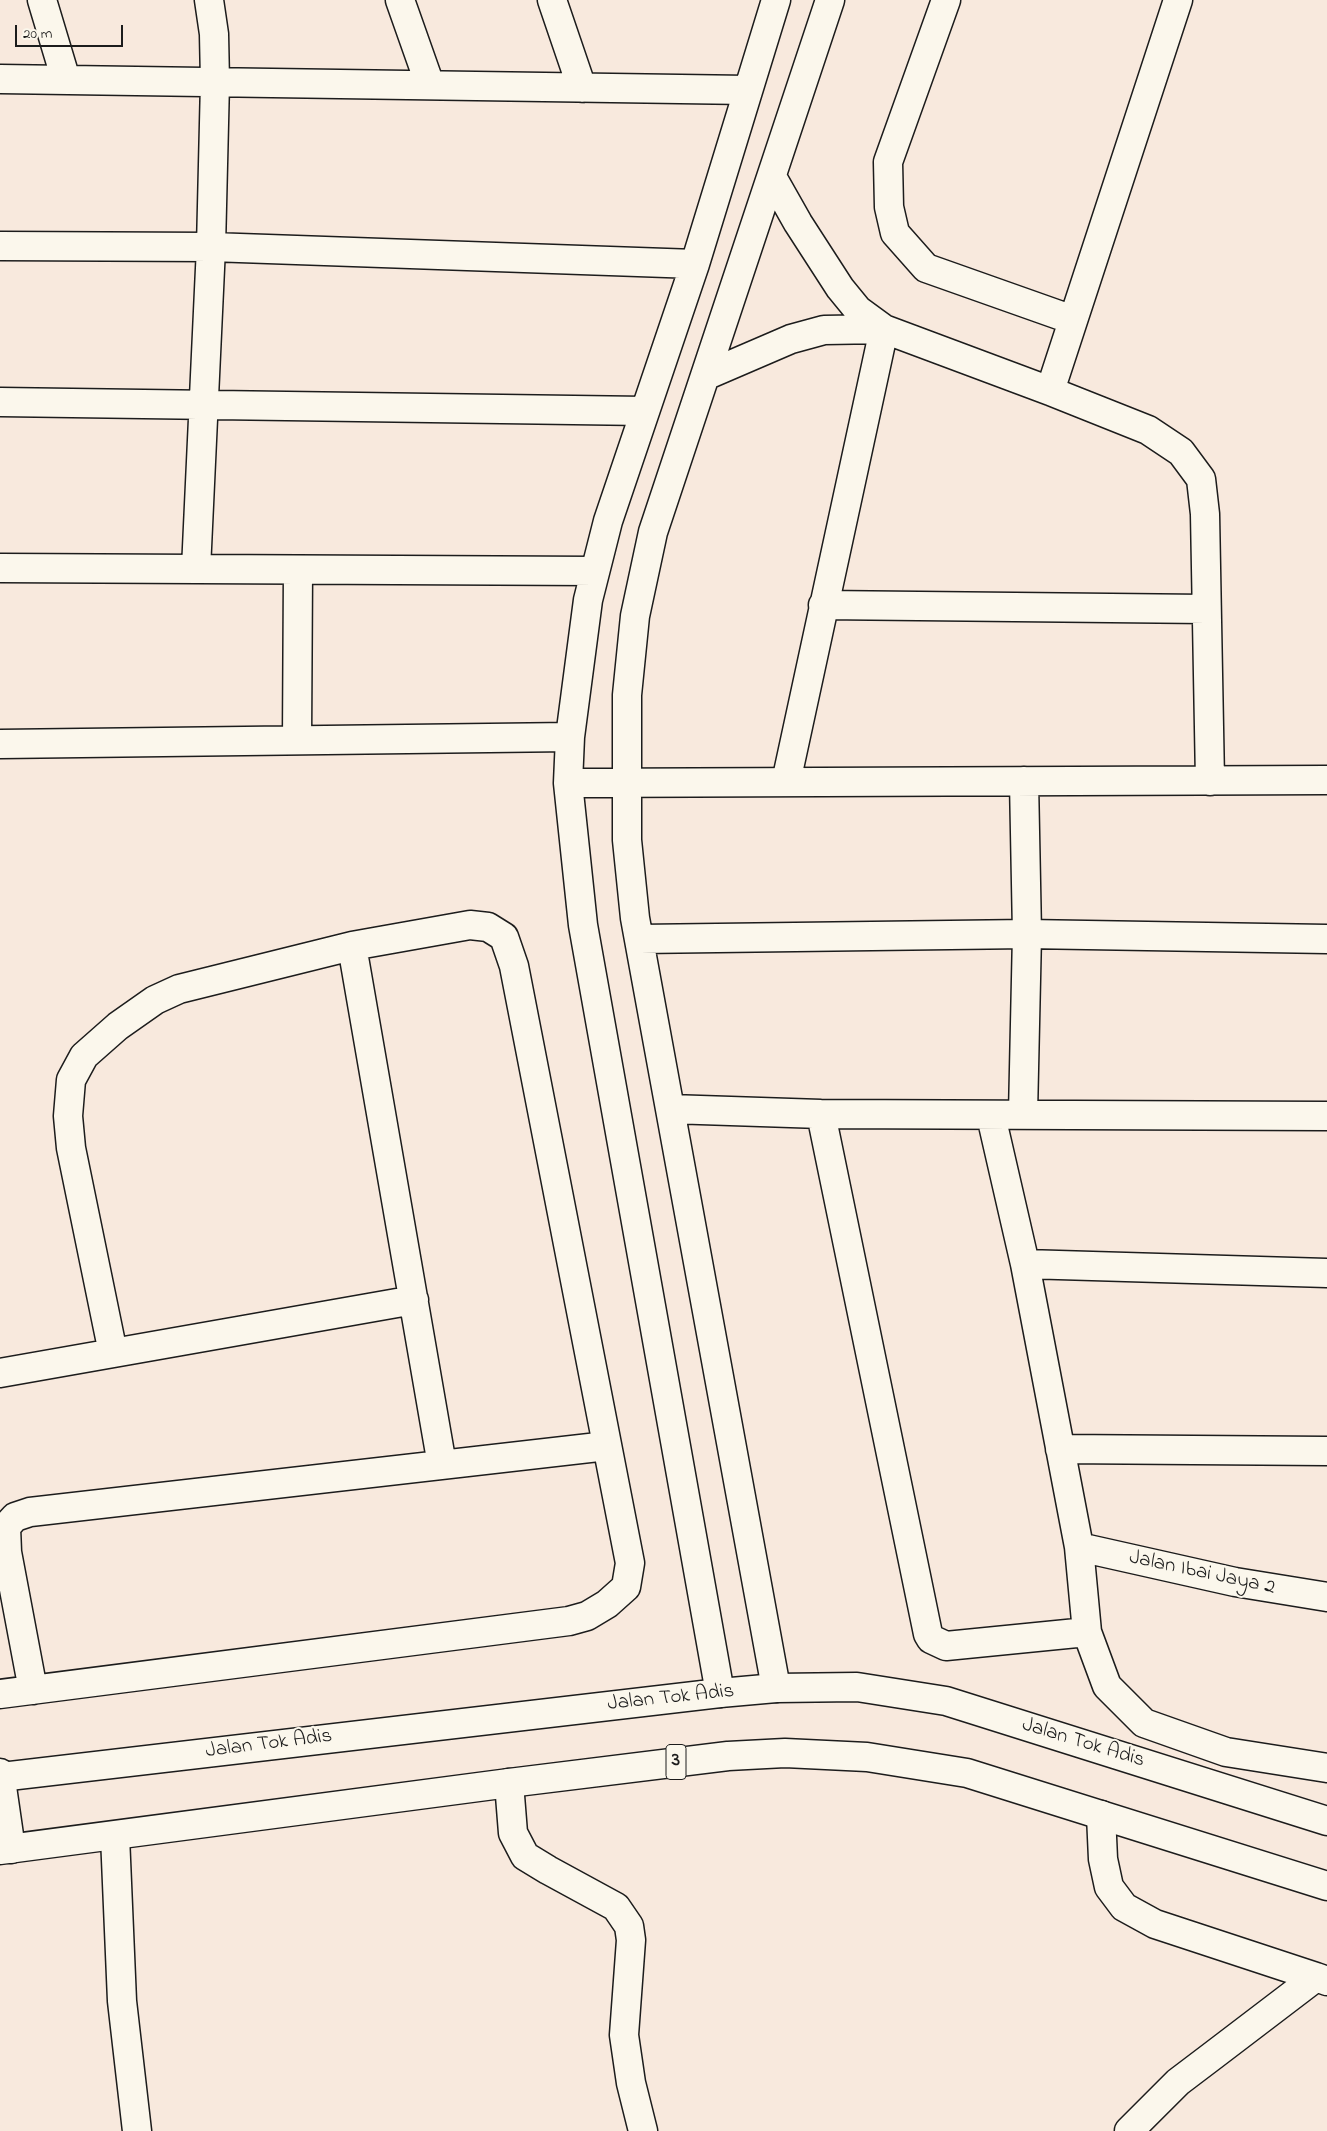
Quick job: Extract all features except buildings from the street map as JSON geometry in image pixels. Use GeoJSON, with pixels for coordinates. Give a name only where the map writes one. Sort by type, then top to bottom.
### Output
{"type":"FeatureCollection","features":[{"type":"Feature","properties":{"kind":"street"},"geometry":{"type":"LineString","coordinates":[[42,0],[66,80]]}},
{"type":"Feature","properties":{"kind":"street"},"geometry":{"type":"LineString","coordinates":[[196,569],[211,247],[216,82],[214,34],[209,0]]}},
{"type":"Feature","properties":{"kind":"street"},"geometry":{"type":"LineString","coordinates":[[400,0],[430,85]]}},
{"type":"Feature","properties":{"kind":"street"},"geometry":{"type":"LineString","coordinates":[[552,0],[582,88]]}},
{"type":"Feature","properties":{"kind":"street"},"geometry":{"type":"LineString","coordinates":[[720,1693],[583,925],[568,782],[570,737],[588,600],[608,521],[695,264],[776,0]]}},
{"type":"Feature","properties":{"kind":"street"},"geometry":{"type":"LineString","coordinates":[[776,1688],[635,918],[627,840],[627,695],[635,616],[654,532],[830,0]]}},
{"type":"Feature","properties":{"kind":"street"},"geometry":{"type":"LineString","coordinates":[[946,0],[888,162],[889,207],[895,233],[926,268],[1073,320]]}},
{"type":"Feature","properties":{"kind":"street"},"geometry":{"type":"LineString","coordinates":[[1050,391],[1178,0]]}},
{"type":"Feature","properties":{"kind":"street"},"geometry":{"type":"LineString","coordinates":[[0,79],[748,90]]}},
{"type":"Feature","properties":{"kind":"street"},"geometry":{"type":"LineString","coordinates":[[772,177],[798,223],[840,288],[858,310],[884,329],[1148,430],[1181,452],[1201,479],[1206,514],[1210,781]]}},
{"type":"Feature","properties":{"kind":"street"},"geometry":{"type":"LineString","coordinates":[[0,246],[211,247],[695,264]]}},
{"type":"Feature","properties":{"kind":"street"},"geometry":{"type":"LineString","coordinates":[[705,376],[791,339],[824,330],[884,329]]}},
{"type":"Feature","properties":{"kind":"street"},"geometry":{"type":"LineString","coordinates":[[786,782],[884,329]]}},
{"type":"Feature","properties":{"kind":"street"},"geometry":{"type":"LineString","coordinates":[[0,402],[645,411]]}},
{"type":"Feature","properties":{"kind":"street"},"geometry":{"type":"LineString","coordinates":[[0,568],[595,571]]}},
{"type":"Feature","properties":{"kind":"street"},"geometry":{"type":"LineString","coordinates":[[297,740],[298,570]]}},
{"type":"Feature","properties":{"kind":"street"},"geometry":{"type":"LineString","coordinates":[[823,605],[1206,609]]}},
{"type":"Feature","properties":{"kind":"street"},"geometry":{"type":"LineString","coordinates":[[0,744],[570,737]]}},
{"type":"Feature","properties":{"kind":"street"},"geometry":{"type":"LineString","coordinates":[[568,782],[1327,780]]}},
{"type":"Feature","properties":{"kind":"street"},"geometry":{"type":"LineString","coordinates":[[1024,781],[1027,934],[1024,1114]]}},
{"type":"Feature","properties":{"kind":"street"},"geometry":{"type":"LineString","coordinates":[[0,1694],[569,1621],[587,1616],[607,1604],[626,1587],[630,1563],[514,966],[504,937],[488,927],[470,924],[352,946],[171,993],[155,1000],[118,1026],[84,1056],[71,1080],[68,1116],[71,1148],[113,1353]]}},
{"type":"Feature","properties":{"kind":"street"},"geometry":{"type":"LineString","coordinates":[[640,939],[1027,934],[1327,940]]}},
{"type":"Feature","properties":{"kind":"street"},"geometry":{"type":"LineString","coordinates":[[352,946],[442,1466]]}},
{"type":"Feature","properties":{"kind":"street"},"geometry":{"type":"LineString","coordinates":[[670,1109],[821,1114],[990,1116],[1024,1114],[1327,1116]]}},
{"type":"Feature","properties":{"kind":"street"},"geometry":{"type":"LineString","coordinates":[[821,1114],[928,1634],[931,1639],[946,1646],[1087,1632]]}},
{"type":"Feature","properties":{"kind":"street"},"geometry":{"type":"LineString","coordinates":[[990,1116],[1025,1264],[1079,1547],[1087,1632],[1107,1686],[1144,1723],[1226,1752],[1327,1768]]}},
{"type":"Feature","properties":{"kind":"street"},"geometry":{"type":"LineString","coordinates":[[1025,1264],[1327,1272]]}},
{"type":"Feature","properties":{"kind":"street"},"geometry":{"type":"LineString","coordinates":[[0,1373],[414,1300]]}},
{"type":"Feature","properties":{"kind":"street"},"geometry":{"type":"LineString","coordinates":[[33,1690],[8,1552],[6,1527],[15,1517],[30,1512],[607,1446]]}},
{"type":"Feature","properties":{"kind":"street"},"geometry":{"type":"LineString","coordinates":[[1060,1449],[1327,1451]]}},
{"type":"Feature","properties":{"kind":"street","name":"Jalan Ibai Jaya 2"},"geometry":{"type":"LineString","coordinates":[[1079,1547],[1235,1582],[1327,1597]]}},
{"type":"Feature","properties":{"kind":"street","name":"Jalan Tok Adis"},"geometry":{"type":"LineString","coordinates":[[0,1776],[720,1693],[776,1688],[858,1687],[946,1701],[1327,1821]]}},
{"type":"Feature","properties":{"kind":"street","name":"3"},"geometry":{"type":"LineString","coordinates":[[5,1850],[728,1756],[784,1754],[867,1757],[966,1773],[1327,1886]]}},
{"type":"Feature","properties":{"kind":"street"},"geometry":{"type":"LineString","coordinates":[[0,1776],[5,1850]]}},
{"type":"Feature","properties":{"kind":"street"},"geometry":{"type":"LineString","coordinates":[[509,1783],[513,1833],[525,1856],[611,1904],[621,1913],[629,1926],[631,1940],[624,2035],[631,2083],[643,2131]]}},
{"type":"Feature","properties":{"kind":"street"},"geometry":{"type":"LineString","coordinates":[[1101,1815],[1103,1859],[1109,1887],[1124,1907],[1155,1924],[1322,1979]]}},
{"type":"Feature","properties":{"kind":"street"},"geometry":{"type":"LineString","coordinates":[[116,1836],[122,2001],[137,2131]]}},
{"type":"Feature","properties":{"kind":"street"},"geometry":{"type":"LineString","coordinates":[[1129,2131],[1178,2082],[1322,1979]]}}]}
